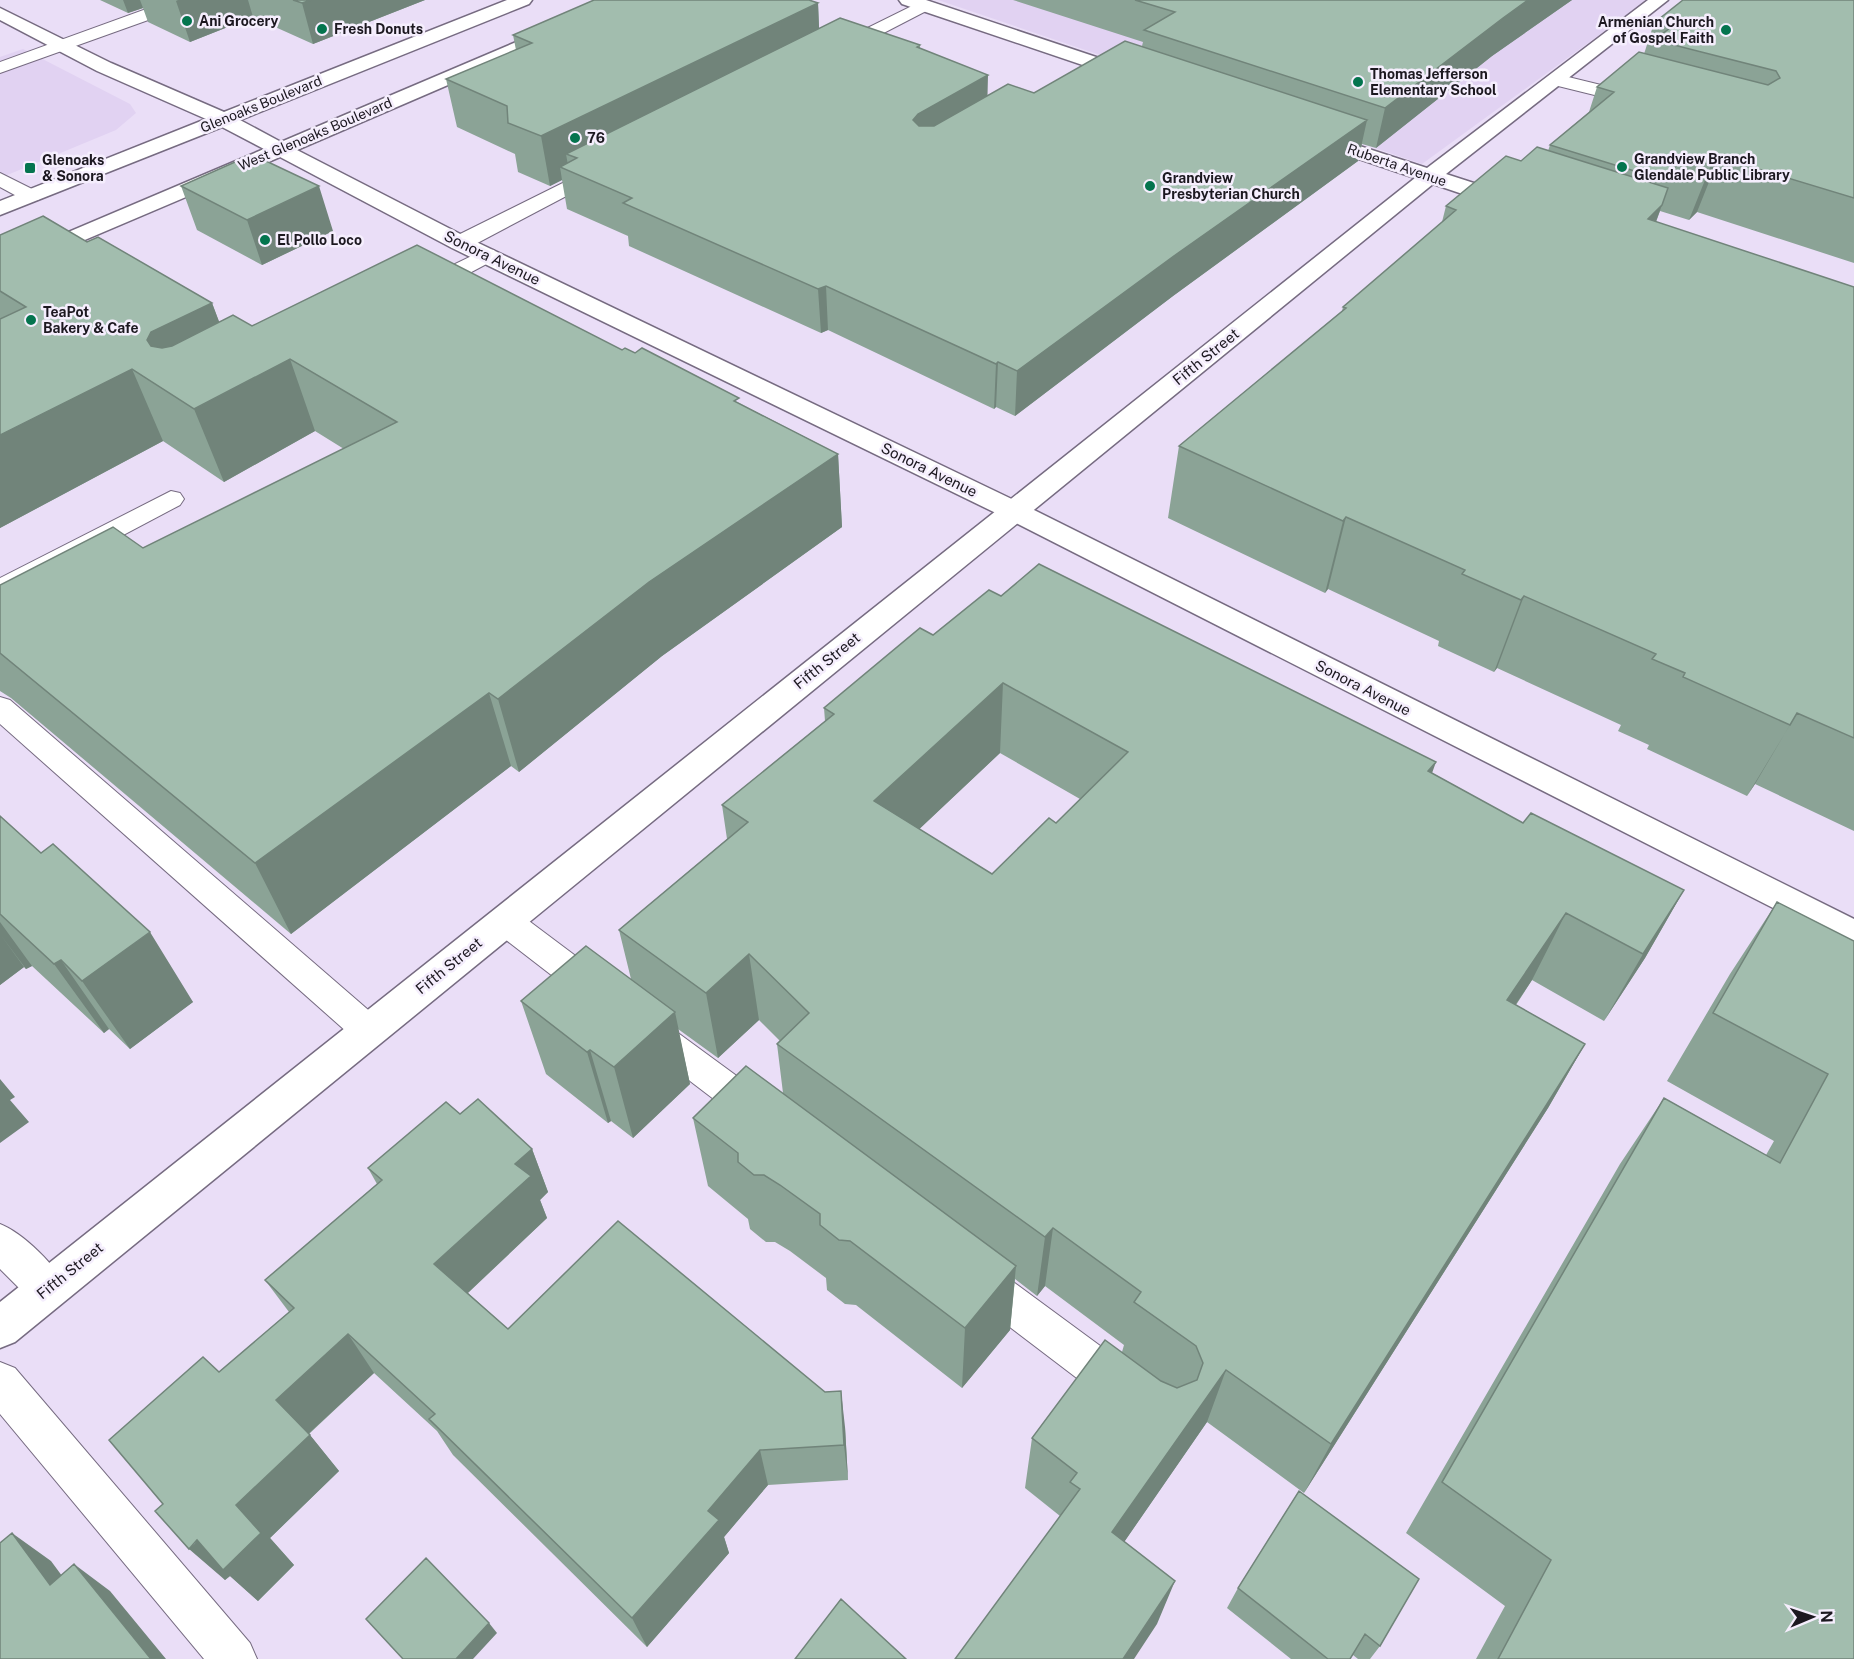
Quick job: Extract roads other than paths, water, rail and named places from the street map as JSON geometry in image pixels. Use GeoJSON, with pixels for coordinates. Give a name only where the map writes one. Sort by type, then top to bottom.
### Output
{"type":"FeatureCollection","features":[{"type":"Feature","properties":{"kind":"street","name":"Glenoaks Boulevard"},"geometry":{"type":"LineString","coordinates":[[0,209],[523,0]]}},
{"type":"Feature","properties":{"kind":"street","name":"West Glenoaks Boulevard"},"geometry":{"type":"LineString","coordinates":[[0,269],[630,0]]}},
{"type":"Feature","properties":{"kind":"street","name":"Fifth Street"},"geometry":{"type":"LineString","coordinates":[[0,1328],[1430,176],[1659,0]]}},
{"type":"Feature","properties":{"kind":"street"},"geometry":{"type":"LineString","coordinates":[[916,3],[1149,82]]}},
{"type":"Feature","properties":{"kind":"street","name":"Sonora Avenue"},"geometry":{"type":"LineString","coordinates":[[0,13],[104,67],[222,119],[280,148],[377,202],[460,243],[1014,511],[1854,934]]}},
{"type":"Feature","properties":{"kind":"street","name":"Ruberta Avenue"},"geometry":{"type":"LineString","coordinates":[[1295,131],[1528,208]]}},
{"type":"Feature","properties":{"kind":"lane"},"geometry":{"type":"LineString","coordinates":[[0,68],[187,0]]}},
{"type":"Feature","properties":{"kind":"lane"},"geometry":{"type":"LineString","coordinates":[[819,59],[916,3]]}},
{"type":"Feature","properties":{"kind":"lane"},"geometry":{"type":"LineString","coordinates":[[1075,74],[1093,63]]}},
{"type":"Feature","properties":{"kind":"lane"},"geometry":{"type":"LineString","coordinates":[[1556,80],[1662,106]]}},
{"type":"Feature","properties":{"kind":"lane"},"geometry":{"type":"LineString","coordinates":[[460,243],[618,161]]}},
{"type":"Feature","properties":{"kind":"lane"},"geometry":{"type":"LineString","coordinates":[[0,179],[31,196]]}},
{"type":"Feature","properties":{"kind":"lane"},"geometry":{"type":"LineString","coordinates":[[408,297],[486,255]]}},
{"type":"Feature","properties":{"kind":"lane"},"geometry":{"type":"LineString","coordinates":[[0,589],[171,498]]}},
{"type":"Feature","properties":{"kind":"lane"},"geometry":{"type":"LineString","coordinates":[[0,707],[369,1031]]}},
{"type":"Feature","properties":{"kind":"lane"},"geometry":{"type":"LineString","coordinates":[[504,921],[782,1130]]}},
{"type":"Feature","properties":{"kind":"lane"},"geometry":{"type":"LineString","coordinates":[[0,1242],[47,1289]]}},
{"type":"Feature","properties":{"kind":"lane"},"geometry":{"type":"LineString","coordinates":[[953,1260],[1153,1410]]}},
{"type":"Feature","properties":{"kind":"lane"},"geometry":{"type":"LineString","coordinates":[[0,1382],[234,1659]]}},
{"type":"Feature","properties":{"kind":"place","name":"Ani Grocery"},"geometry":{"type":"Point","coordinates":[187,21]}},
{"type":"Feature","properties":{"kind":"place","name":"Fresh Donuts"},"geometry":{"type":"Point","coordinates":[322,29]}},
{"type":"Feature","properties":{"kind":"place","name":"Armenian Church of Gospel Faith"},"geometry":{"type":"Point","coordinates":[1726,30]}},
{"type":"Feature","properties":{"kind":"place","name":"Thomas Jefferson Elementary School"},"geometry":{"type":"Point","coordinates":[1358,82]}},
{"type":"Feature","properties":{"kind":"place","name":"76"},"geometry":{"type":"Point","coordinates":[575,138]}},
{"type":"Feature","properties":{"kind":"place","name":"Grandview Branch Glendale Public Library"},"geometry":{"type":"Point","coordinates":[1622,167]}},
{"type":"Feature","properties":{"kind":"place","name":"Glenoaks & Sonora"},"geometry":{"type":"Point","coordinates":[30,168]}},
{"type":"Feature","properties":{"kind":"place","name":"Grandview Presbyterian Church"},"geometry":{"type":"Point","coordinates":[1150,186]}},
{"type":"Feature","properties":{"kind":"place","name":"El Pollo Loco"},"geometry":{"type":"Point","coordinates":[265,240]}},
{"type":"Feature","properties":{"kind":"place","name":"TeaPot Bakery & Cafe"},"geometry":{"type":"Point","coordinates":[31,320]}}]}
